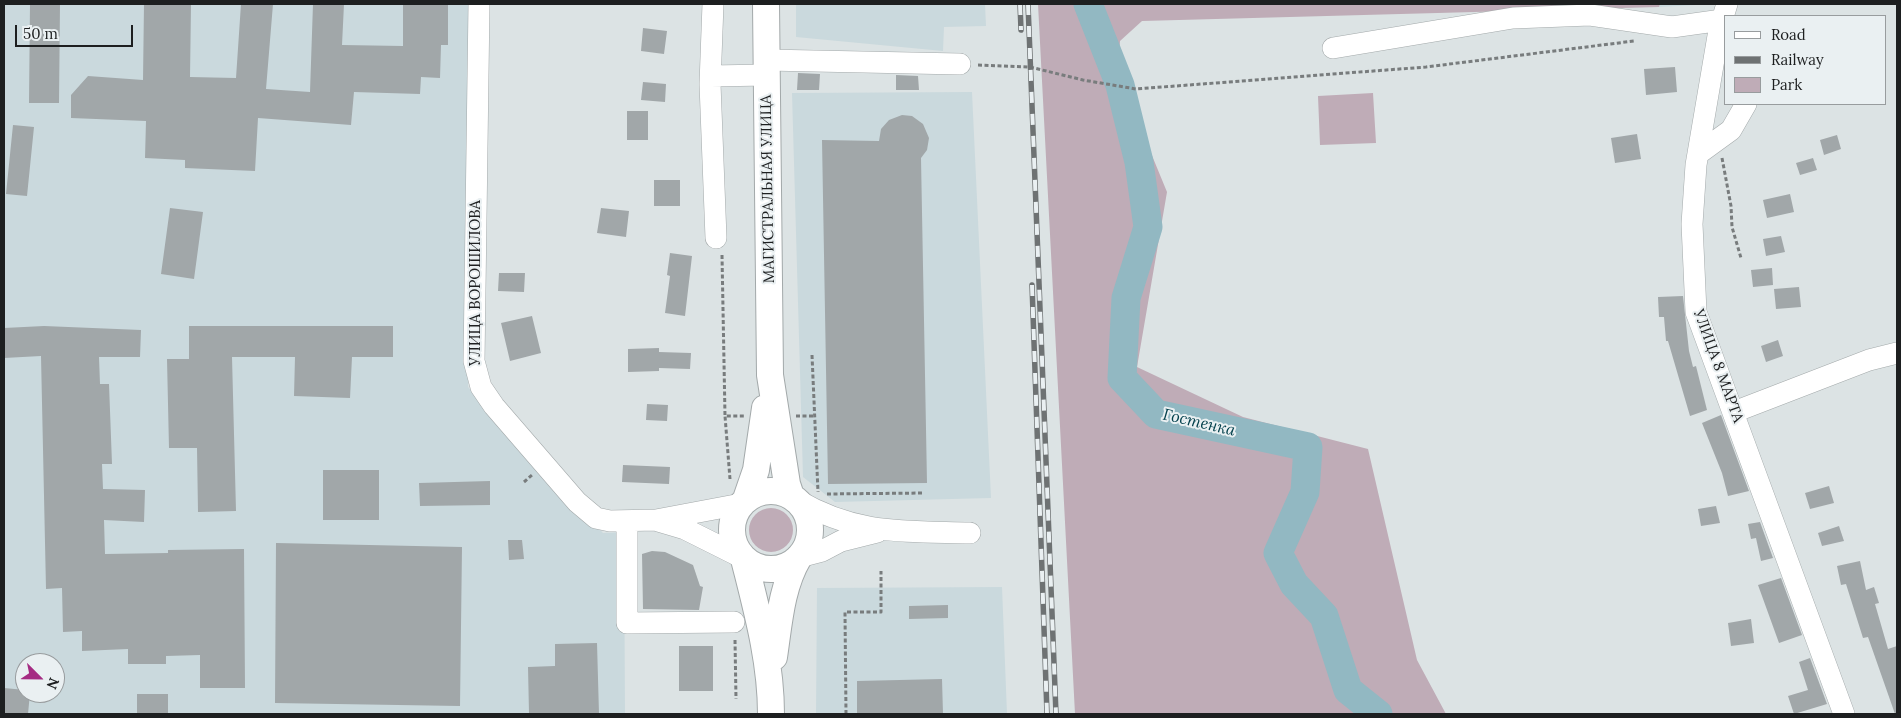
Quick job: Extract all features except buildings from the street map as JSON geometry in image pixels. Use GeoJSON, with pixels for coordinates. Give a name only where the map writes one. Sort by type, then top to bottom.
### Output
{"type":"FeatureCollection","features":[{"type":"Feature","properties":{"kind":"main road","name":"МАГИСТРАЛЬНАЯ УЛИЦА"},"geometry":{"type":"LineString","coordinates":[[766,4],[770,416],[756,470],[739,496],[731,531],[736,550],[742,558],[764,642],[770,683],[771,714]]}},
{"type":"Feature","properties":{"kind":"main road","name":"МАГИСТРАЛЬНАЯ УЛИЦА"},"geometry":{"type":"LineString","coordinates":[[770,416],[794,498],[806,514],[810,530],[807,546],[792,569],[782,605],[770,683]]}},
{"type":"Feature","properties":{"kind":"main road"},"geometry":{"type":"LineString","coordinates":[[739,496],[768,491],[794,498]]}},
{"type":"Feature","properties":{"kind":"main road"},"geometry":{"type":"LineString","coordinates":[[742,558],[758,568],[775,569],[790,564],[799,557]]}},
{"type":"Feature","properties":{"kind":"street","name":"УЛИЦА ВОРОШИЛОВА"},"geometry":{"type":"LineString","coordinates":[[479,4],[475,371],[480,387],[545,465],[584,508],[596,518],[610,521],[656,520]]}},
{"type":"Feature","properties":{"kind":"street"},"geometry":{"type":"LineString","coordinates":[[713,4],[711,76],[716,238]]}},
{"type":"Feature","properties":{"kind":"street"},"geometry":{"type":"LineString","coordinates":[[1334,48],[1513,18],[1590,15],[1672,27],[1726,9]]}},
{"type":"Feature","properties":{"kind":"street","name":"УЛИЦА 8 МАРТА"},"geometry":{"type":"LineString","coordinates":[[1724,19],[1698,154],[1692,224],[1696,312],[1844,714]]}},
{"type":"Feature","properties":{"kind":"street"},"geometry":{"type":"LineString","coordinates":[[711,76],[766,68],[960,64]]}},
{"type":"Feature","properties":{"kind":"street"},"geometry":{"type":"LineString","coordinates":[[1698,154],[1731,130],[1745,105]]}},
{"type":"Feature","properties":{"kind":"street"},"geometry":{"type":"LineString","coordinates":[[1734,412],[1869,360],[1897,353]]}},
{"type":"Feature","properties":{"kind":"street"},"geometry":{"type":"LineString","coordinates":[[656,520],[739,496]]}},
{"type":"Feature","properties":{"kind":"street"},"geometry":{"type":"LineString","coordinates":[[794,498],[837,520],[882,530],[970,533]]}},
{"type":"Feature","properties":{"kind":"street"},"geometry":{"type":"LineString","coordinates":[[656,520],[685,529],[742,558]]}},
{"type":"Feature","properties":{"kind":"street"},"geometry":{"type":"LineString","coordinates":[[626,521],[627,623],[734,622]]}},
{"type":"Feature","properties":{"kind":"street"},"geometry":{"type":"LineString","coordinates":[[799,557],[822,551],[841,541],[882,530]]}},
{"type":"Feature","properties":{"kind":"path"},"geometry":{"type":"LineString","coordinates":[[960,64],[1030,67],[1102,84],[1136,89],[1426,67],[1641,40]]}},
{"type":"Feature","properties":{"kind":"path"},"geometry":{"type":"LineString","coordinates":[[1718,140],[1731,206],[1732,227],[1742,258]]}},
{"type":"Feature","properties":{"kind":"path"},"geometry":{"type":"LineString","coordinates":[[716,238],[722,249],[725,416],[739,496]]}},
{"type":"Feature","properties":{"kind":"path"},"geometry":{"type":"LineString","coordinates":[[812,355],[813,416],[818,494],[924,493]]}},
{"type":"Feature","properties":{"kind":"path"},"geometry":{"type":"LineString","coordinates":[[725,416],[813,416]]}},
{"type":"Feature","properties":{"kind":"path"},"geometry":{"type":"LineString","coordinates":[[524,482],[545,465]]}},
{"type":"Feature","properties":{"kind":"path"},"geometry":{"type":"LineString","coordinates":[[846,714],[845,612],[881,612],[882,572]]}},
{"type":"Feature","properties":{"kind":"path"},"geometry":{"type":"LineString","coordinates":[[734,622],[736,699]]}},
{"type":"Feature","properties":{"kind":"shaded area"},"geometry":{"type":"Polygon","coordinates":[[[4,4],[478,4],[468,387],[603,533],[624,532],[625,714],[4,714],[4,4]]]}},
{"type":"Feature","properties":{"kind":"shaded area"},"geometry":{"type":"Polygon","coordinates":[[[796,4],[985,4],[986,26],[944,27],[943,51],[796,37],[796,4]]]}},
{"type":"Feature","properties":{"kind":"shaded area"},"geometry":{"type":"Polygon","coordinates":[[[1660,4],[1713,4],[1659,7],[1660,4]]]}},
{"type":"Feature","properties":{"kind":"shaded area"},"geometry":{"type":"Polygon","coordinates":[[[972,92],[991,498],[835,502],[803,477],[792,93],[972,92]]]}},
{"type":"Feature","properties":{"kind":"shaded area"},"geometry":{"type":"Polygon","coordinates":[[[1002,587],[1007,714],[816,714],[817,588],[1002,587]]]}},
{"type":"Feature","properties":{"kind":"green space"},"geometry":{"type":"Polygon","coordinates":[[[1038,4],[1660,4],[1659,7],[1142,21],[1120,41],[1118,73],[1167,192],[1137,367],[1243,417],[1368,449],[1417,660],[1446,714],[1075,714],[1038,4]]]}},
{"type":"Feature","properties":{"kind":"green space"},"geometry":{"type":"Polygon","coordinates":[[[1373,93],[1376,143],[1320,145],[1318,96],[1373,93]]]}},
{"type":"Feature","properties":{"kind":"green space"},"geometry":{"type":"Polygon","coordinates":[[[771,508],[783,512],[789,518],[793,530],[789,542],[783,548],[771,552],[759,548],[753,542],[749,530],[753,518],[759,512],[771,508]]]}},
{"type":"Feature","properties":{"kind":"waterway","name":"Гостенка"},"geometry":{"type":"LineString","coordinates":[[1088,4],[1120,85],[1139,162],[1148,227],[1126,298],[1122,378],[1156,414],[1308,447],[1305,492],[1278,553],[1294,584],[1324,616],[1348,690],[1378,714]]}},
{"type":"Feature","properties":{"kind":"railway"},"geometry":{"type":"LineString","coordinates":[[1020,4],[1021,30]]}},
{"type":"Feature","properties":{"kind":"railway"},"geometry":{"type":"LineString","coordinates":[[1028,4],[1056,714]]}},
{"type":"Feature","properties":{"kind":"railway"},"geometry":{"type":"LineString","coordinates":[[1032,285],[1047,714]]}}]}
